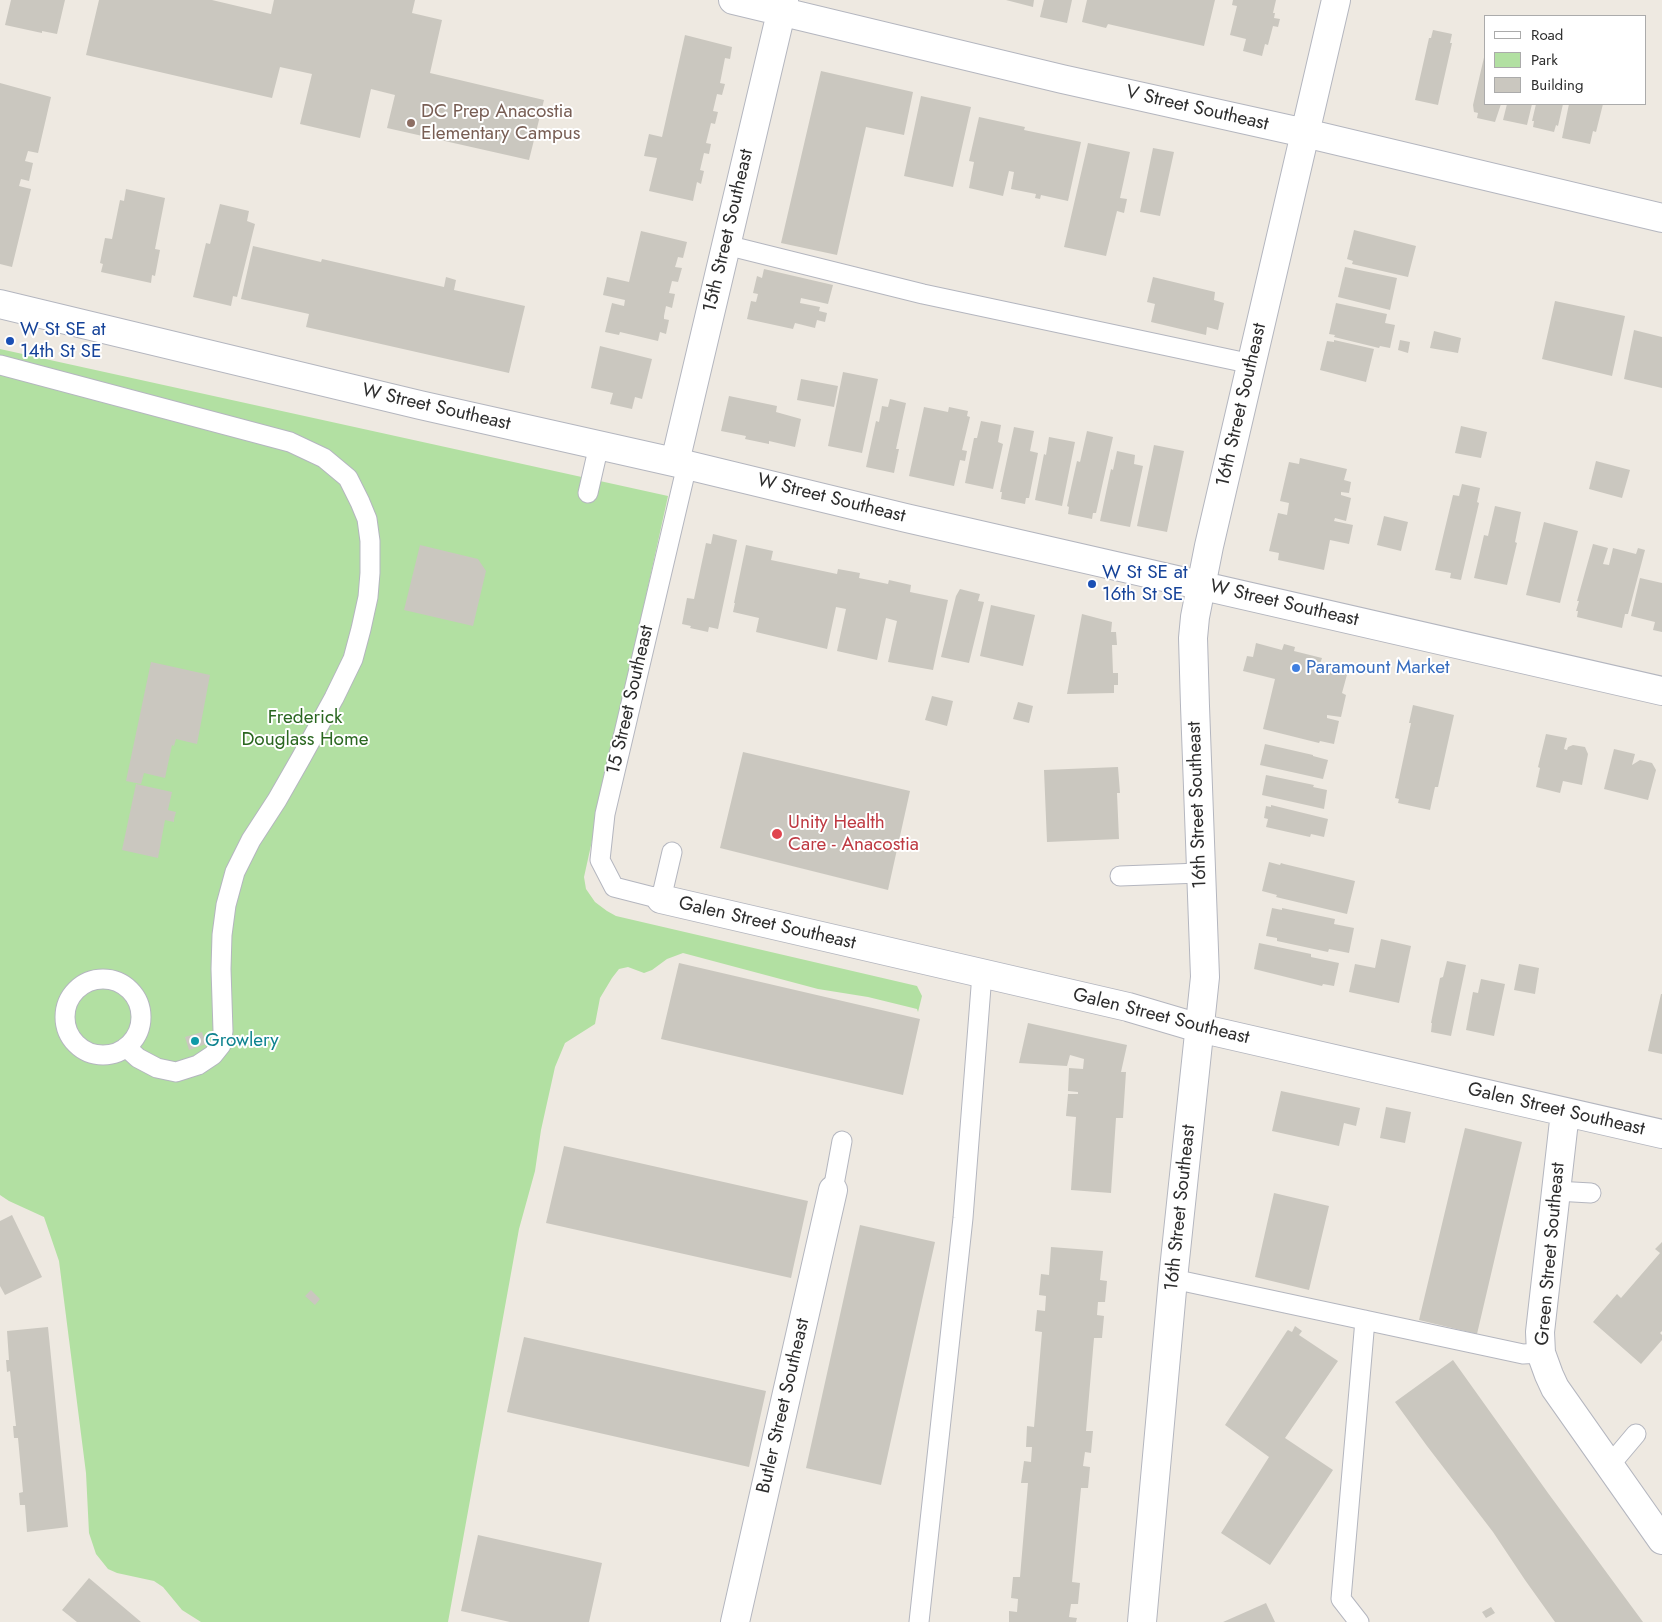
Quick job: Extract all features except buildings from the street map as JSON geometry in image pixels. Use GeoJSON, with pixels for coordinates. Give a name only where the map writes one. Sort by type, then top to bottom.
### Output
{"type":"FeatureCollection","features":[{"type":"Feature","properties":{"kind":"street","name":"V Street Southeast"},"geometry":{"type":"LineString","coordinates":[[733,0],[782,6],[1062,78],[1305,133],[1662,218]]}},
{"type":"Feature","properties":{"kind":"street","name":"16th Street Southeast"},"geometry":{"type":"LineString","coordinates":[[1142,1622],[1173,1278],[1204,977],[1193,638],[1195,616],[1200,585],[1336,0]]}},
{"type":"Feature","properties":{"kind":"street","name":"15th Street Southeast"},"geometry":{"type":"LineString","coordinates":[[681,463],[726,245],[782,6]]}},
{"type":"Feature","properties":{"kind":"street","name":"W Street Southeast"},"geometry":{"type":"LineString","coordinates":[[0,304],[410,402],[681,463],[916,520],[1662,692]]}},
{"type":"Feature","properties":{"kind":"street","name":"Galen Street Southeast"},"geometry":{"type":"LineString","coordinates":[[661,899],[1128,1007],[1199,1028],[1662,1134]]}},
{"type":"Feature","properties":{"kind":"street","name":"Green Street Southeast"},"geometry":{"type":"LineString","coordinates":[[1565,1112],[1540,1332],[1542,1353],[1549,1375],[1556,1388],[1662,1540]]}},
{"type":"Feature","properties":{"kind":"street","name":"Butler Street Southeast"},"geometry":{"type":"LineString","coordinates":[[735,1622],[833,1190]]}},
{"type":"Feature","properties":{"kind":"lane"},"geometry":{"type":"LineString","coordinates":[[726,245],[923,294],[1252,364]]}},
{"type":"Feature","properties":{"kind":"lane"},"geometry":{"type":"LineString","coordinates":[[0,365],[290,442],[324,458],[348,478],[367,519],[370,541],[368,597],[353,659],[302,758],[251,840],[235,872],[226,904],[222,935],[223,1031],[221,1045],[213,1055],[198,1065],[176,1072],[157,1068],[138,1058],[126,1048]]}},
{"type":"Feature","properties":{"kind":"lane"},"geometry":{"type":"LineString","coordinates":[[588,493],[599,445]]}},
{"type":"Feature","properties":{"kind":"lane","name":"15 Street Southeast"},"geometry":{"type":"LineString","coordinates":[[661,899],[614,887],[600,860],[604,814],[681,463]]}},
{"type":"Feature","properties":{"kind":"lane"},"geometry":{"type":"LineString","coordinates":[[661,899],[672,852]]}},
{"type":"Feature","properties":{"kind":"lane"},"geometry":{"type":"LineString","coordinates":[[1120,876],[1200,873]]}},
{"type":"Feature","properties":{"kind":"lane"},"geometry":{"type":"LineString","coordinates":[[919,1622],[963,1218],[982,974]]}},
{"type":"Feature","properties":{"kind":"lane"},"geometry":{"type":"LineString","coordinates":[[102,978],[117,981],[130,990],[138,1001],[142,1016],[140,1028],[134,1040],[126,1048],[110,1054],[97,1054],[90,1052],[75,1042],[68,1031],[65,1020],[66,1007],[69,999],[82,985],[102,978]]}},
{"type":"Feature","properties":{"kind":"lane"},"geometry":{"type":"LineString","coordinates":[[833,1190],[842,1141]]}},
{"type":"Feature","properties":{"kind":"lane"},"geometry":{"type":"LineString","coordinates":[[1556,1191],[1591,1193]]}},
{"type":"Feature","properties":{"kind":"lane"},"geometry":{"type":"LineString","coordinates":[[1173,1278],[1523,1354],[1542,1353]]}},
{"type":"Feature","properties":{"kind":"lane"},"geometry":{"type":"LineString","coordinates":[[1359,1622],[1342,1599],[1365,1320]]}},
{"type":"Feature","properties":{"kind":"lane"},"geometry":{"type":"LineString","coordinates":[[1609,1466],[1636,1434]]}},
{"type":"Feature","properties":{"kind":"green space","name":"Frederick Douglass Home"},"geometry":{"type":"Polygon","coordinates":[[[0,349],[668,496],[584,877],[586,889],[595,902],[616,916],[917,986],[922,996],[918,1012],[917,1009],[868,997],[818,989],[683,953],[667,959],[652,970],[644,973],[628,967],[619,969],[612,978],[600,998],[595,1024],[565,1043],[555,1067],[541,1130],[535,1171],[519,1229],[448,1622],[201,1622],[182,1610],[163,1587],[154,1581],[117,1573],[108,1569],[96,1554],[89,1533],[86,1473],[59,1261],[44,1217],[0,1195],[0,349]]]}},
{"type":"Feature","properties":{"kind":"place","name":"DC Prep Anacostia Elementary Campus"},"geometry":{"type":"Point","coordinates":[411,123]}},
{"type":"Feature","properties":{"kind":"place","name":"W St SE at 14th St SE"},"geometry":{"type":"Point","coordinates":[10,341]}},
{"type":"Feature","properties":{"kind":"place","name":"W St SE at 16th St SE"},"geometry":{"type":"Point","coordinates":[1092,584]}},
{"type":"Feature","properties":{"kind":"place","name":"Paramount Market"},"geometry":{"type":"Point","coordinates":[1296,668]}},
{"type":"Feature","properties":{"kind":"place","name":"Unity Health Care - Anacostia"},"geometry":{"type":"Point","coordinates":[777,834]}},
{"type":"Feature","properties":{"kind":"place","name":"Growlery"},"geometry":{"type":"Point","coordinates":[195,1041]}}]}
